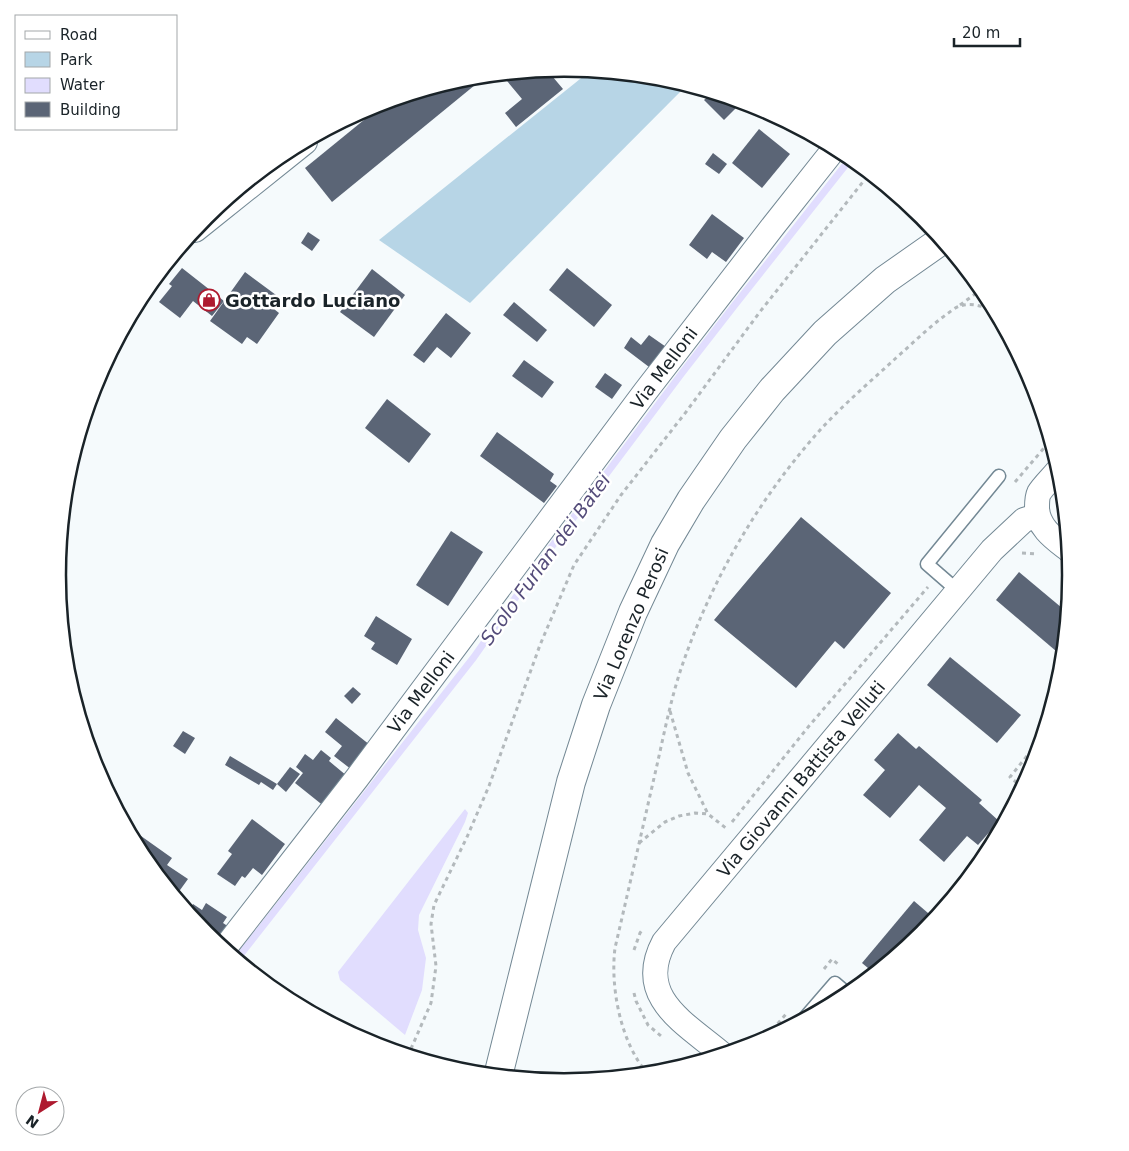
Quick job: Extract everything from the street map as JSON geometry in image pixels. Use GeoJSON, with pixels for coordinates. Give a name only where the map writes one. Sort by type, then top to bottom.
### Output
{"type":"FeatureCollection","features":[{"type":"Feature","properties":{"kind":"main road","name":"Via Lorenzo Perosi"},"geometry":{"type":"LineString","coordinates":[[500,1069],[571,782],[599,697],[633,612],[665,544],[691,500],[733,439],[772,390],[825,333],[884,280],[936,244]]}},
{"type":"Feature","properties":{"kind":"street","name":"Via Melloni"},"geometry":{"type":"LineString","coordinates":[[229,943],[357,778],[645,392],[831,155]]}},
{"type":"Feature","properties":{"kind":"street"},"geometry":{"type":"LineString","coordinates":[[1053,478],[1040,493],[1037,504],[1038,516],[1047,532],[1062,544]]}},
{"type":"Feature","properties":{"kind":"street","name":"Via Giovanni Battista Velluti"},"geometry":{"type":"LineString","coordinates":[[716,1050],[673,1014],[663,1002],[656,980],[656,964],[661,949],[669,936],[992,550],[1024,520],[1038,516]]}},
{"type":"Feature","properties":{"kind":"lane"},"geometry":{"type":"LineString","coordinates":[[958,591],[927,564],[999,476]]}},
{"type":"Feature","properties":{"kind":"lane"},"geometry":{"type":"LineString","coordinates":[[814,1007],[834,983],[842,989]]}},
{"type":"Feature","properties":{"kind":"path"},"geometry":{"type":"LineString","coordinates":[[411,1049],[431,1003],[436,966],[431,924],[434,905],[467,837],[488,786],[540,645],[574,565],[621,495],[686,412],[759,313],[866,178]]}},
{"type":"Feature","properties":{"kind":"path"},"geometry":{"type":"LineString","coordinates":[[642,1067],[627,1038],[618,1007],[614,976],[615,948],[670,709],[682,665],[698,624],[715,586],[762,505],[822,428],[871,381],[941,319],[976,294]]}},
{"type":"Feature","properties":{"kind":"path"},"geometry":{"type":"LineString","coordinates":[[959,306],[971,304],[983,306]]}},
{"type":"Feature","properties":{"kind":"path"},"geometry":{"type":"LineString","coordinates":[[1015,556],[1022,553],[1036,553],[1043,556]]}},
{"type":"Feature","properties":{"kind":"path"},"geometry":{"type":"LineString","coordinates":[[791,748],[929,585]]}},
{"type":"Feature","properties":{"kind":"path"},"geometry":{"type":"LineString","coordinates":[[670,709],[688,773],[708,814],[727,828]]}},
{"type":"Feature","properties":{"kind":"path"},"geometry":{"type":"LineString","coordinates":[[1017,783],[1010,777],[1030,752]]}},
{"type":"Feature","properties":{"kind":"path"},"geometry":{"type":"LineString","coordinates":[[639,843],[665,822],[679,816],[695,813],[708,814]]}},
{"type":"Feature","properties":{"kind":"green space"},"geometry":{"type":"Polygon","coordinates":[[[582,78],[630,82],[681,91],[470,303],[379,240],[582,78]]]}},
{"type":"Feature","properties":{"kind":"water"},"geometry":{"type":"Polygon","coordinates":[[[465,809],[468,813],[465,822],[419,915],[418,930],[426,958],[422,990],[405,1035],[340,980],[338,972],[465,809]]]}},
{"type":"Feature","properties":{"kind":"building"},"geometry":{"type":"Polygon","coordinates":[[[553,77],[563,89],[516,127],[505,113],[522,99],[507,81],[553,77]]]}},
{"type":"Feature","properties":{"kind":"building"},"geometry":{"type":"Polygon","coordinates":[[[474,86],[332,202],[305,168],[365,119],[436,94],[474,86]]]}},
{"type":"Feature","properties":{"kind":"building"},"geometry":{"type":"Polygon","coordinates":[[[706,98],[736,108],[724,120],[704,100],[706,98]]]}},
{"type":"Feature","properties":{"kind":"building"},"geometry":{"type":"Polygon","coordinates":[[[759,129],[790,154],[762,188],[732,163],[759,129]]]}},
{"type":"Feature","properties":{"kind":"building"},"geometry":{"type":"Polygon","coordinates":[[[713,153],[727,164],[719,174],[705,164],[713,153]]]}},
{"type":"Feature","properties":{"kind":"building"},"geometry":{"type":"Polygon","coordinates":[[[712,214],[744,238],[726,262],[712,252],[707,259],[689,245],[712,214]]]}},
{"type":"Feature","properties":{"kind":"building"},"geometry":{"type":"Polygon","coordinates":[[[308,232],[320,240],[312,251],[301,243],[308,232]]]}},
{"type":"Feature","properties":{"kind":"building"},"geometry":{"type":"Polygon","coordinates":[[[182,268],[224,301],[212,316],[193,301],[180,318],[159,302],[172,286],[169,284],[182,268]]]}},
{"type":"Feature","properties":{"kind":"building"},"geometry":{"type":"Polygon","coordinates":[[[567,268],[612,305],[594,327],[549,290],[567,268]]]}},
{"type":"Feature","properties":{"kind":"building"},"geometry":{"type":"Polygon","coordinates":[[[372,269],[405,295],[374,337],[340,312],[372,269]]]}},
{"type":"Feature","properties":{"kind":"building"},"geometry":{"type":"Polygon","coordinates":[[[245,272],[276,295],[269,305],[279,313],[257,344],[247,337],[242,344],[210,321],[245,272]]]}},
{"type":"Feature","properties":{"kind":"building"},"geometry":{"type":"Polygon","coordinates":[[[514,302],[547,330],[537,342],[503,315],[514,302]]]}},
{"type":"Feature","properties":{"kind":"building"},"geometry":{"type":"Polygon","coordinates":[[[446,313],[471,333],[451,358],[437,347],[424,363],[413,355],[446,313]]]}},
{"type":"Feature","properties":{"kind":"building"},"geometry":{"type":"Polygon","coordinates":[[[649,335],[669,349],[653,370],[624,348],[631,337],[641,345],[649,335]]]}},
{"type":"Feature","properties":{"kind":"building"},"geometry":{"type":"Polygon","coordinates":[[[524,360],[554,382],[542,398],[512,376],[524,360]]]}},
{"type":"Feature","properties":{"kind":"building"},"geometry":{"type":"Polygon","coordinates":[[[605,373],[622,385],[612,399],[595,387],[605,373]]]}},
{"type":"Feature","properties":{"kind":"building"},"geometry":{"type":"Polygon","coordinates":[[[387,399],[431,434],[409,463],[365,428],[387,399]]]}},
{"type":"Feature","properties":{"kind":"building"},"geometry":{"type":"Polygon","coordinates":[[[497,432],[554,474],[550,481],[557,486],[544,503],[480,456],[497,432]]]}},
{"type":"Feature","properties":{"kind":"building"},"geometry":{"type":"Polygon","coordinates":[[[801,517],[891,593],[844,649],[835,641],[796,688],[714,620],[801,517]]]}},
{"type":"Feature","properties":{"kind":"building"},"geometry":{"type":"Polygon","coordinates":[[[451,531],[483,552],[448,606],[416,585],[451,531]]]}},
{"type":"Feature","properties":{"kind":"building"},"geometry":{"type":"Polygon","coordinates":[[[1019,572],[1062,608],[1056,651],[996,600],[1019,572]]]}},
{"type":"Feature","properties":{"kind":"building"},"geometry":{"type":"Polygon","coordinates":[[[376,616],[412,639],[397,665],[371,649],[375,643],[364,636],[376,616]]]}},
{"type":"Feature","properties":{"kind":"building"},"geometry":{"type":"Polygon","coordinates":[[[950,657],[1021,715],[997,743],[927,685],[950,657]]]}},
{"type":"Feature","properties":{"kind":"building"},"geometry":{"type":"Polygon","coordinates":[[[353,687],[361,694],[352,704],[344,696],[353,687]]]}},
{"type":"Feature","properties":{"kind":"building"},"geometry":{"type":"Polygon","coordinates":[[[336,718],[375,749],[356,773],[334,756],[342,746],[325,732],[336,718]]]}},
{"type":"Feature","properties":{"kind":"building"},"geometry":{"type":"Polygon","coordinates":[[[183,731],[195,738],[185,754],[173,746],[183,731]]]}},
{"type":"Feature","properties":{"kind":"building"},"geometry":{"type":"Polygon","coordinates":[[[898,733],[916,749],[919,746],[982,800],[979,803],[998,820],[978,845],[967,836],[944,862],[919,840],[946,808],[919,785],[890,818],[863,795],[885,770],[874,760],[898,733]]]}},
{"type":"Feature","properties":{"kind":"building"},"geometry":{"type":"Polygon","coordinates":[[[321,750],[331,758],[329,761],[347,776],[325,807],[295,783],[303,773],[296,767],[305,754],[313,760],[321,750]]]}},
{"type":"Feature","properties":{"kind":"building"},"geometry":{"type":"Polygon","coordinates":[[[230,756],[277,784],[273,790],[261,782],[259,785],[225,765],[230,756]]]}},
{"type":"Feature","properties":{"kind":"building"},"geometry":{"type":"Polygon","coordinates":[[[290,767],[300,774],[286,792],[277,784],[290,767]]]}},
{"type":"Feature","properties":{"kind":"building"},"geometry":{"type":"Polygon","coordinates":[[[252,819],[285,844],[262,875],[253,868],[245,878],[242,876],[235,886],[217,874],[232,854],[228,851],[252,819]]]}},
{"type":"Feature","properties":{"kind":"building"},"geometry":{"type":"Polygon","coordinates":[[[140,837],[172,858],[167,865],[188,879],[179,891],[169,879],[140,837]]]}},
{"type":"Feature","properties":{"kind":"building"},"geometry":{"type":"Polygon","coordinates":[[[914,901],[930,914],[917,928],[870,970],[862,963],[914,901]]]}},
{"type":"Feature","properties":{"kind":"building"},"geometry":{"type":"Polygon","coordinates":[[[206,903],[227,917],[223,923],[229,927],[222,937],[192,906],[193,904],[202,910],[206,903]]]}},
{"type":"Feature","properties":{"kind":"waterway","name":"Scolo Furlan dei Batei"},"geometry":{"type":"LineString","coordinates":[[241,954],[474,657],[544,557],[682,373],[846,164]]}},
{"type":"Feature","properties":{"kind":"place","name":"Gottardo Luciano"},"geometry":{"type":"Point","coordinates":[209,300]}}]}
